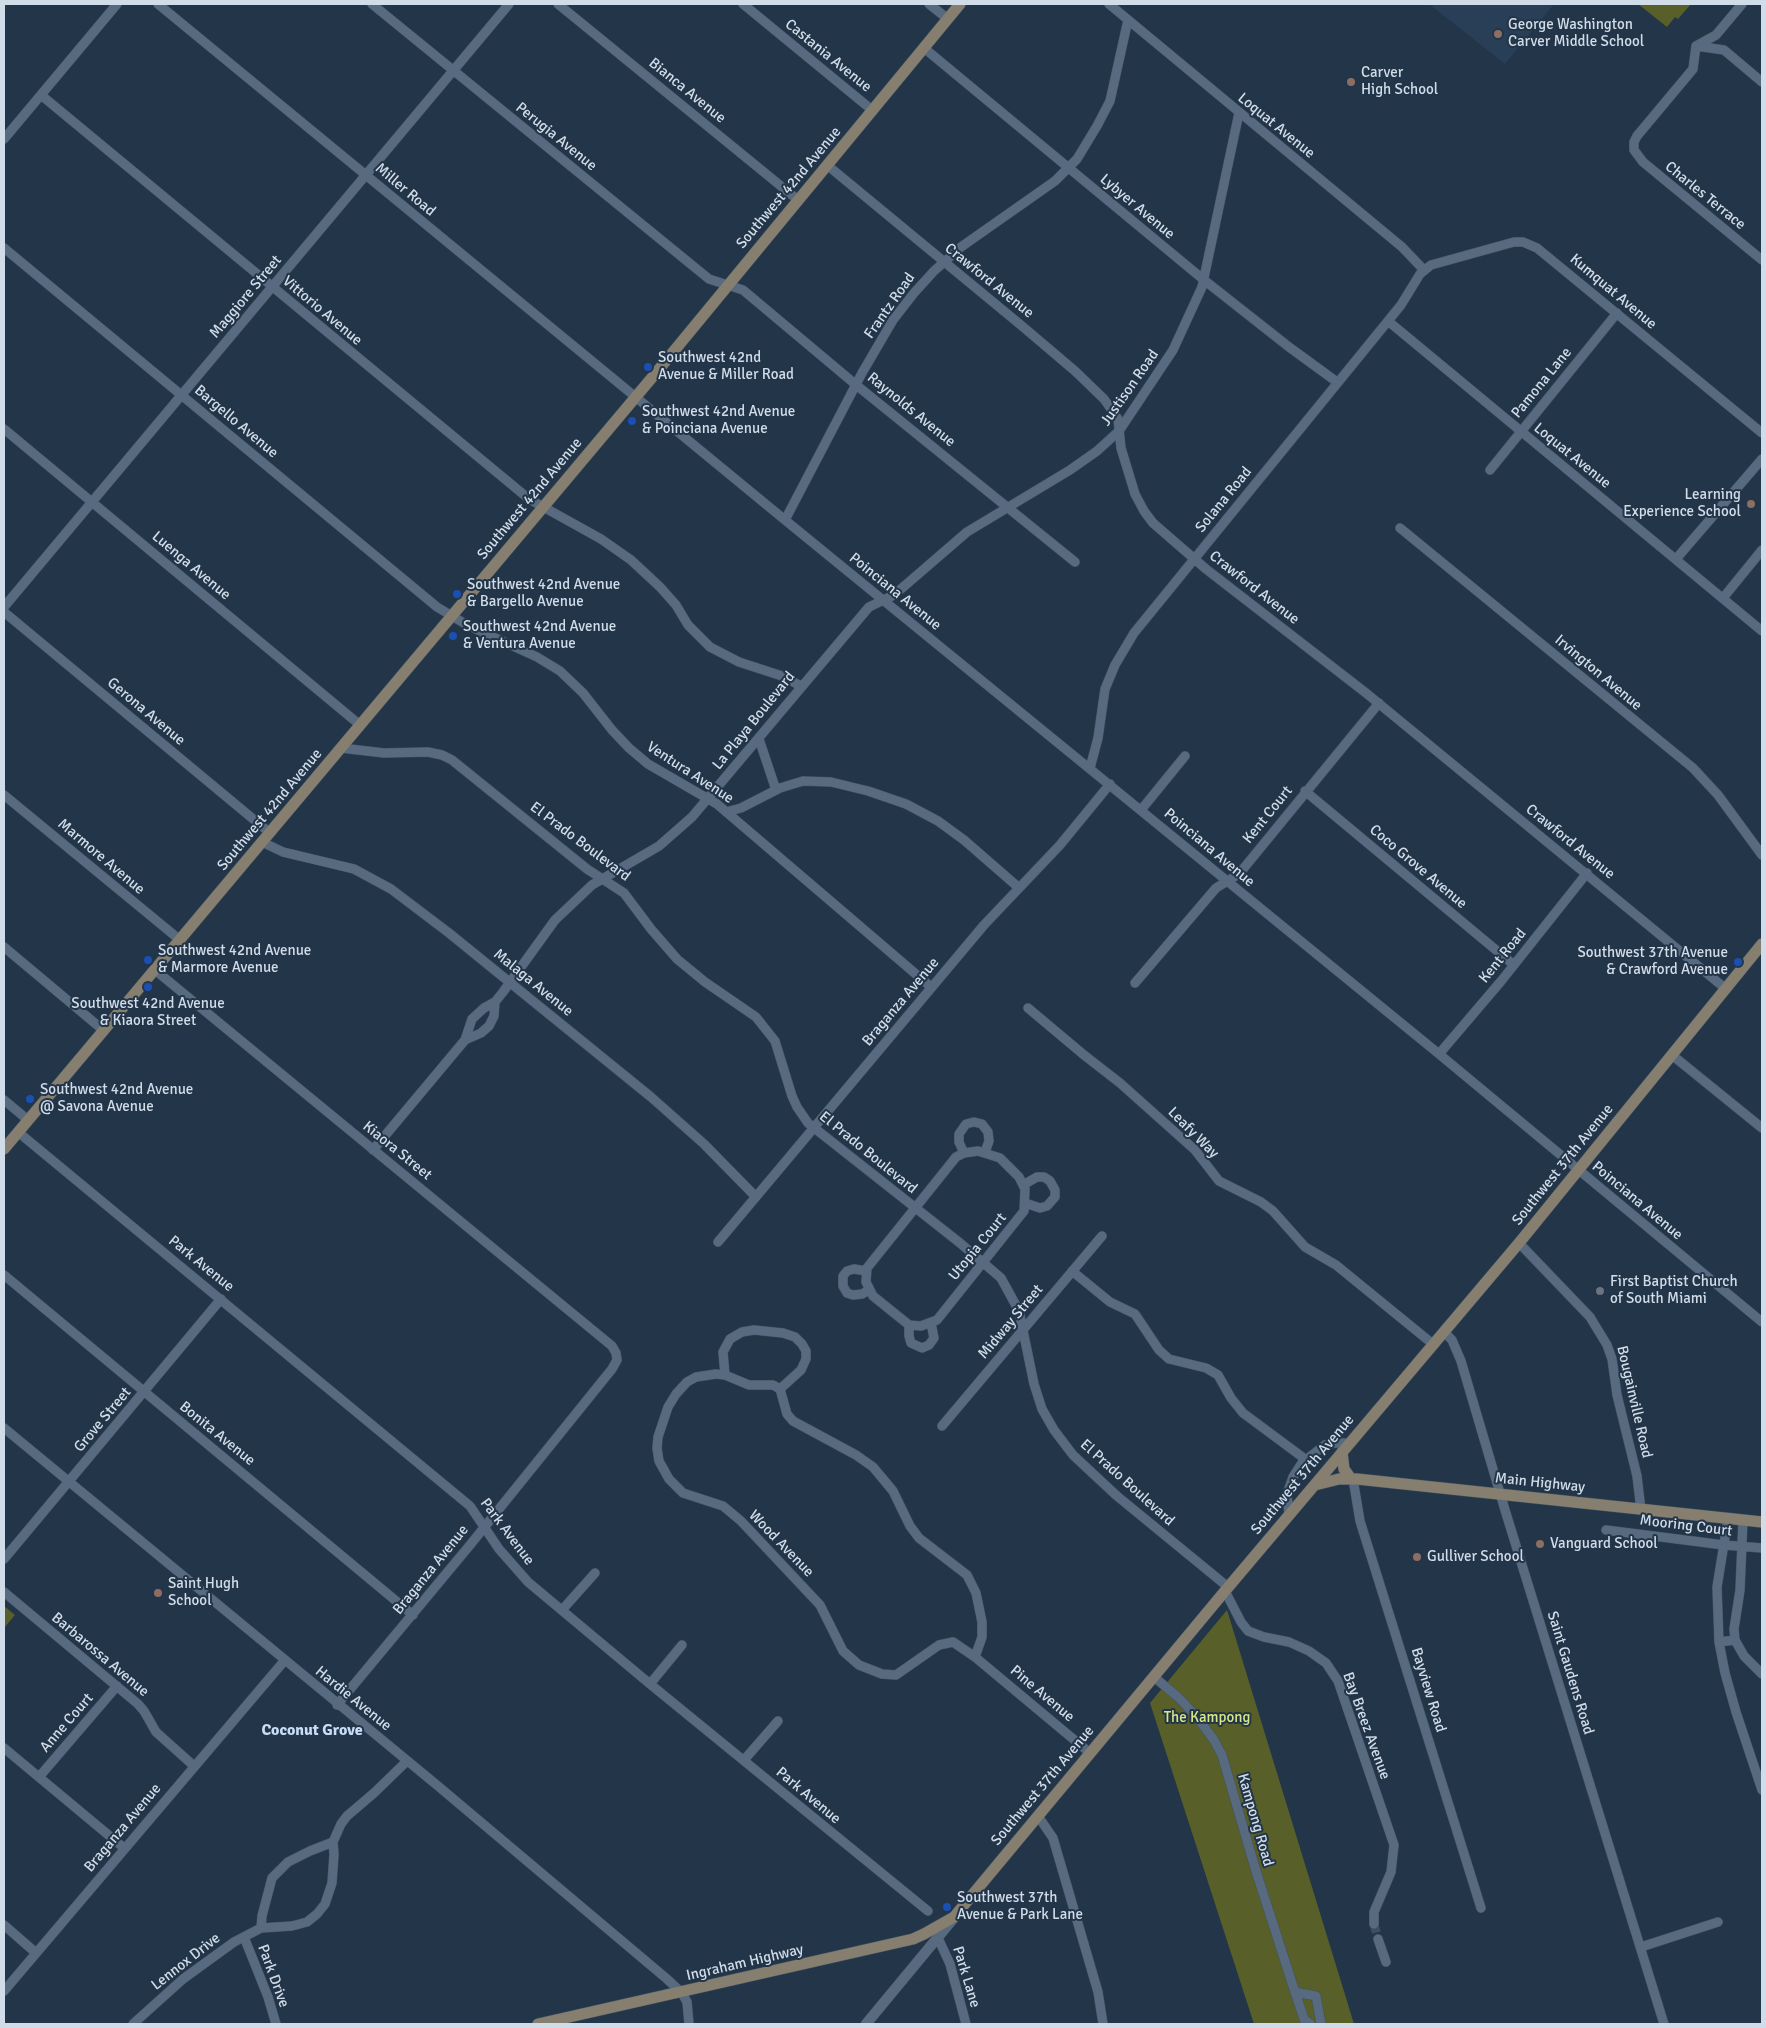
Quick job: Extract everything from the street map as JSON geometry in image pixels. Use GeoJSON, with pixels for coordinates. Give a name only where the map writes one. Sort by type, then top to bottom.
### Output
{"type":"FeatureCollection","features":[{"type":"Feature","properties":{"kind":"main road","name":"Southwest 42nd Avenue"},"geometry":{"type":"LineString","coordinates":[[4,1149],[636,397],[960,4]]}},
{"type":"Feature","properties":{"kind":"main road","name":"Southwest 37th Avenue"},"geometry":{"type":"LineString","coordinates":[[954,1917],[1226,1589],[1519,1244],[1762,944]]}},
{"type":"Feature","properties":{"kind":"main road"},"geometry":{"type":"LineString","coordinates":[[1342,1452],[1344,1469],[1352,1479]]}},
{"type":"Feature","properties":{"kind":"main road","name":"Main Highway"},"geometry":{"type":"LineString","coordinates":[[1315,1485],[1334,1480],[1352,1479],[1762,1522]]}},
{"type":"Feature","properties":{"kind":"main road","name":"Ingraham Highway"},"geometry":{"type":"LineString","coordinates":[[538,2024],[682,1993],[913,1939],[954,1917]]}},
{"type":"Feature","properties":{"kind":"street"},"geometry":{"type":"LineString","coordinates":[[4,139],[117,4]]}},
{"type":"Feature","properties":{"kind":"street","name":"Miller Road"},"geometry":{"type":"LineString","coordinates":[[158,4],[636,397]]}},
{"type":"Feature","properties":{"kind":"street","name":"Perugia Avenue"},"geometry":{"type":"LineString","coordinates":[[372,4],[709,279],[727,286]]}},
{"type":"Feature","properties":{"kind":"street","name":"Maggiore Street"},"geometry":{"type":"LineString","coordinates":[[4,607],[367,176],[509,4]]}},
{"type":"Feature","properties":{"kind":"street","name":"Bianca Avenue"},"geometry":{"type":"LineString","coordinates":[[558,4],[798,200]]}},
{"type":"Feature","properties":{"kind":"street","name":"Castania Avenue"},"geometry":{"type":"LineString","coordinates":[[743,4],[872,110]]}},
{"type":"Feature","properties":{"kind":"street"},"geometry":{"type":"LineString","coordinates":[[929,4],[948,19]]}},
{"type":"Feature","properties":{"kind":"street","name":"Loquat Avenue"},"geometry":{"type":"LineString","coordinates":[[1108,4],[1402,247],[1424,270]]}},
{"type":"Feature","properties":{"kind":"street"},"geometry":{"type":"LineString","coordinates":[[1696,46],[1716,35],[1742,4]]}},
{"type":"Feature","properties":{"kind":"street","name":"Frantz Road"},"geometry":{"type":"LineString","coordinates":[[785,520],[855,384],[899,311],[922,283],[944,262],[971,240],[1055,181],[1069,169],[1098,126],[1110,101],[1128,20]]}},
{"type":"Feature","properties":{"kind":"street"},"geometry":{"type":"LineString","coordinates":[[1696,46],[1724,50],[1762,82]]}},
{"type":"Feature","properties":{"kind":"street","name":"Charles Terrace"},"geometry":{"type":"LineString","coordinates":[[1696,46],[1693,69],[1637,136],[1634,142],[1634,150],[1643,162],[1762,260]]}},
{"type":"Feature","properties":{"kind":"street","name":"Lybyer Avenue"},"geometry":{"type":"LineString","coordinates":[[924,48],[1204,280],[1337,382]]}},
{"type":"Feature","properties":{"kind":"street","name":"Vittorio Avenue"},"geometry":{"type":"LineString","coordinates":[[41,95],[529,499],[600,539],[631,560],[666,593],[688,625],[710,647],[739,662],[782,676],[801,686]]}},
{"type":"Feature","properties":{"kind":"street","name":"Justison Road"},"geometry":{"type":"LineString","coordinates":[[884,600],[900,590],[967,532],[1070,470],[1097,451],[1120,430],[1173,350],[1198,297],[1204,280],[1239,113]]}},
{"type":"Feature","properties":{"kind":"street","name":"Crawford Avenue"},"geometry":{"type":"LineString","coordinates":[[827,165],[1022,326],[1097,392],[1115,414],[1120,430],[1126,467],[1141,507],[1153,523],[1194,559],[1379,703],[1726,989]]}},
{"type":"Feature","properties":{"kind":"street","name":"Kumquat Avenue"},"geometry":{"type":"LineString","coordinates":[[1424,270],[1434,264],[1514,242],[1522,242],[1541,251],[1762,433]]}},
{"type":"Feature","properties":{"kind":"street","name":"Bargello Avenue"},"geometry":{"type":"LineString","coordinates":[[4,248],[437,606],[452,616]]}},
{"type":"Feature","properties":{"kind":"street","name":"Solana Road"},"geometry":{"type":"LineString","coordinates":[[1090,768],[1098,738],[1103,698],[1115,665],[1138,627],[1388,321],[1424,270]]}},
{"type":"Feature","properties":{"kind":"street","name":"Raynolds Avenue"},"geometry":{"type":"LineString","coordinates":[[727,286],[743,290],[855,384],[1075,562]]}},
{"type":"Feature","properties":{"kind":"street","name":"Pamona Lane"},"geometry":{"type":"LineString","coordinates":[[1490,470],[1616,313]]}},
{"type":"Feature","properties":{"kind":"street","name":"Loquat Avenue"},"geometry":{"type":"LineString","coordinates":[[1388,321],[1762,631]]}},
{"type":"Feature","properties":{"kind":"street","name":"Poinciana Avenue"},"geometry":{"type":"LineString","coordinates":[[636,397],[1439,1054],[1762,1322]]}},
{"type":"Feature","properties":{"kind":"street","name":"Luenga Avenue"},"geometry":{"type":"LineString","coordinates":[[4,429],[360,724]]}},
{"type":"Feature","properties":{"kind":"street"},"geometry":{"type":"LineString","coordinates":[[1676,559],[1762,458]]}},
{"type":"Feature","properties":{"kind":"street","name":"Irvington Avenue"},"geometry":{"type":"LineString","coordinates":[[1400,528],[1686,762],[1718,795],[1762,855]]}},
{"type":"Feature","properties":{"kind":"street"},"geometry":{"type":"LineString","coordinates":[[1723,598],[1762,550]]}},
{"type":"Feature","properties":{"kind":"street","name":"La Playa Boulevard"},"geometry":{"type":"LineString","coordinates":[[373,1150],[465,1040],[472,1019],[484,1008],[495,1002],[555,920],[581,894],[602,879],[648,853],[671,837],[692,817],[863,613],[869,607],[884,600]]}},
{"type":"Feature","properties":{"kind":"street","name":"Gerona Avenue"},"geometry":{"type":"LineString","coordinates":[[4,612],[270,833]]}},
{"type":"Feature","properties":{"kind":"street","name":"Ventura Avenue"},"geometry":{"type":"LineString","coordinates":[[452,616],[476,629],[537,656],[555,667],[582,692],[629,748],[648,764],[709,798],[931,987]]}},
{"type":"Feature","properties":{"kind":"street","name":"Kent Court"},"geometry":{"type":"LineString","coordinates":[[1135,983],[1216,888],[1238,874],[1379,703]]}},
{"type":"Feature","properties":{"kind":"street"},"geometry":{"type":"LineString","coordinates":[[759,738],[776,790]]}},
{"type":"Feature","properties":{"kind":"street","name":"El Prado Boulevard"},"geometry":{"type":"LineString","coordinates":[[341,748],[384,753],[428,752],[447,757],[466,770],[587,869],[624,893],[658,938],[684,965],[761,1022],[775,1041],[788,1086],[797,1107],[808,1122],[1001,1278],[1019,1311],[1032,1378],[1042,1409],[1054,1430],[1073,1455],[1117,1496],[1226,1589]]}},
{"type":"Feature","properties":{"kind":"street"},"geometry":{"type":"LineString","coordinates":[[1141,810],[1185,756]]}},
{"type":"Feature","properties":{"kind":"street"},"geometry":{"type":"LineString","coordinates":[[726,812],[740,808],[776,790],[803,781],[821,781],[868,791],[906,804],[932,818],[956,834],[1018,887]]}},
{"type":"Feature","properties":{"kind":"street","name":"Braganza Avenue"},"geometry":{"type":"LineString","coordinates":[[718,1242],[931,987],[1018,887],[1055,850],[1110,784]]}},
{"type":"Feature","properties":{"kind":"street","name":"Coco Grove Avenue"},"geometry":{"type":"LineString","coordinates":[[1305,791],[1514,965]]}},
{"type":"Feature","properties":{"kind":"street","name":"Marmore Avenue"},"geometry":{"type":"LineString","coordinates":[[4,795],[180,940]]}},
{"type":"Feature","properties":{"kind":"street","name":"Malaga Avenue"},"geometry":{"type":"LineString","coordinates":[[262,842],[283,852],[354,869],[381,882],[420,910],[698,1138],[756,1197]]}},
{"type":"Feature","properties":{"kind":"street","name":"Kent Road"},"geometry":{"type":"LineString","coordinates":[[1439,1054],[1514,965],[1587,873]]}},
{"type":"Feature","properties":{"kind":"street"},"geometry":{"type":"LineString","coordinates":[[4,947],[103,1030]]}},
{"type":"Feature","properties":{"kind":"street","name":"Kiaora Street"},"geometry":{"type":"LineString","coordinates":[[154,970],[609,1343],[617,1357]]}},
{"type":"Feature","properties":{"kind":"street","name":"La Playa Boulevard"},"geometry":{"type":"LineString","coordinates":[[465,1040],[481,1033],[489,1026],[494,1016],[495,1002]]}},
{"type":"Feature","properties":{"kind":"street","name":"Leafy Way"},"geometry":{"type":"LineString","coordinates":[[1028,1008],[1120,1083],[1195,1150],[1219,1181],[1261,1202],[1273,1211],[1305,1247],[1336,1265],[1434,1345]]}},
{"type":"Feature","properties":{"kind":"street"},"geometry":{"type":"LineString","coordinates":[[1672,1055],[1762,1128]]}},
{"type":"Feature","properties":{"kind":"street"},"geometry":{"type":"LineString","coordinates":[[4,1100],[28,1120]]}},
{"type":"Feature","properties":{"kind":"street"},"geometry":{"type":"LineString","coordinates":[[964,1152],[959,1142],[959,1134],[966,1124],[974,1122],[982,1124],[988,1132],[989,1141],[985,1152]]}},
{"type":"Feature","properties":{"kind":"street","name":"Park Avenue"},"geometry":{"type":"LineString","coordinates":[[18,1132],[470,1506],[499,1549],[519,1573],[650,1684],[928,1911]]}},
{"type":"Feature","properties":{"kind":"street"},"geometry":{"type":"LineString","coordinates":[[909,1326],[911,1343],[922,1348],[929,1345],[934,1338],[931,1324],[909,1326],[876,1300],[866,1282],[866,1271],[872,1259],[956,1157],[964,1152],[985,1152],[1004,1161],[1014,1170],[1024,1185],[1033,1178],[1044,1177],[1050,1180],[1056,1190],[1055,1197],[1047,1206],[1040,1208],[1025,1202]]}},
{"type":"Feature","properties":{"kind":"street","name":"Utopia Court"},"geometry":{"type":"LineString","coordinates":[[931,1324],[939,1318],[1022,1215],[1025,1202],[1024,1185]]}},
{"type":"Feature","properties":{"kind":"street","name":"Midway Street"},"geometry":{"type":"LineString","coordinates":[[942,1426],[1102,1236]]}},
{"type":"Feature","properties":{"kind":"street","name":"Bougainville Road"},"geometry":{"type":"LineString","coordinates":[[1519,1244],[1590,1317],[1607,1345],[1612,1360],[1617,1395],[1634,1460],[1641,1510]]}},
{"type":"Feature","properties":{"kind":"street"},"geometry":{"type":"LineString","coordinates":[[866,1271],[854,1269],[847,1272],[843,1276],[843,1286],[847,1293],[852,1295],[862,1294],[869,1290]]}},
{"type":"Feature","properties":{"kind":"street"},"geometry":{"type":"LineString","coordinates":[[1072,1271],[1110,1302],[1135,1314],[1163,1354],[1169,1359],[1213,1371],[1218,1375],[1231,1398],[1243,1413],[1305,1459]]}},
{"type":"Feature","properties":{"kind":"street","name":"Bonita Avenue"},"geometry":{"type":"LineString","coordinates":[[4,1275],[413,1615]]}},
{"type":"Feature","properties":{"kind":"street","name":"Grove Street"},"geometry":{"type":"LineString","coordinates":[[4,1558],[221,1299]]}},
{"type":"Feature","properties":{"kind":"street"},"geometry":{"type":"LineString","coordinates":[[724,1375],[723,1352],[730,1339],[742,1332],[754,1330],[783,1334],[795,1338],[802,1344],[806,1351],[806,1359],[801,1370],[780,1389],[787,1414],[793,1422],[856,1455],[873,1467],[894,1491],[910,1526],[919,1538],[967,1575],[976,1593],[982,1622],[982,1637],[975,1657]]}},
{"type":"Feature","properties":{"kind":"street","name":"Saint Gaudens Road"},"geometry":{"type":"LineString","coordinates":[[1444,1332],[1452,1340],[1461,1362],[1664,2024]]}},
{"type":"Feature","properties":{"kind":"street","name":"Braganza Avenue"},"geometry":{"type":"LineString","coordinates":[[338,1705],[612,1369],[617,1357]]}},
{"type":"Feature","properties":{"kind":"street","name":"Wood Avenue"},"geometry":{"type":"LineString","coordinates":[[780,1389],[773,1385],[749,1385],[724,1375],[702,1376],[687,1382],[676,1394],[664,1415],[658,1437],[657,1452],[663,1471],[674,1485],[690,1496],[722,1506],[741,1521],[820,1605],[843,1651],[860,1665],[882,1674],[896,1674],[934,1648],[949,1642],[957,1644],[975,1657]]}},
{"type":"Feature","properties":{"kind":"street","name":"Hardie Avenue"},"geometry":{"type":"LineString","coordinates":[[4,1428],[407,1761],[682,1993]]}},
{"type":"Feature","properties":{"kind":"street"},"geometry":{"type":"LineString","coordinates":[[1289,1515],[1287,1498],[1289,1489],[1296,1471],[1305,1459],[1325,1446],[1334,1443],[1350,1443]]}},
{"type":"Feature","properties":{"kind":"street","name":"Bayview Road"},"geometry":{"type":"LineString","coordinates":[[1352,1479],[1360,1521],[1481,1908]]}},
{"type":"Feature","properties":{"kind":"street"},"geometry":{"type":"LineString","coordinates":[[1728,1518],[1717,1596],[1719,1642],[1736,1712],[1762,1790]]}},
{"type":"Feature","properties":{"kind":"street"},"geometry":{"type":"LineString","coordinates":[[1743,1520],[1740,1590],[1735,1614],[1736,1640],[1744,1656],[1762,1674]]}},
{"type":"Feature","properties":{"kind":"street","name":"Mooring Court"},"geometry":{"type":"LineString","coordinates":[[1606,1530],[1724,1546],[1762,1548]]}},
{"type":"Feature","properties":{"kind":"street"},"geometry":{"type":"LineString","coordinates":[[562,1610],[595,1573]]}},
{"type":"Feature","properties":{"kind":"street","name":"Bay Breez Avenue"},"geometry":{"type":"LineString","coordinates":[[1226,1589],[1241,1622],[1248,1631],[1264,1637],[1290,1642],[1309,1651],[1326,1664],[1338,1681],[1394,1845],[1391,1872],[1374,1912],[1374,1924]]}},
{"type":"Feature","properties":{"kind":"street","name":"Barbarossa Avenue"},"geometry":{"type":"LineString","coordinates":[[4,1592],[117,1686],[144,1711],[159,1735],[194,1766]]}},
{"type":"Feature","properties":{"kind":"street"},"geometry":{"type":"LineString","coordinates":[[1719,1642],[1736,1640]]}},
{"type":"Feature","properties":{"kind":"street"},"geometry":{"type":"LineString","coordinates":[[650,1684],[682,1645]]}},
{"type":"Feature","properties":{"kind":"street","name":"Pine Avenue"},"geometry":{"type":"LineString","coordinates":[[975,1657],[1090,1753]]}},
{"type":"Feature","properties":{"kind":"street","name":"Braganza Avenue"},"geometry":{"type":"LineString","coordinates":[[4,1991],[284,1660]]}},
{"type":"Feature","properties":{"kind":"street","name":"Kampong Road"},"geometry":{"type":"LineString","coordinates":[[1154,1677],[1178,1697],[1197,1717],[1222,1754],[1255,1868],[1304,2020],[1310,2024]]}},
{"type":"Feature","properties":{"kind":"street","name":"Anne Court"},"geometry":{"type":"LineString","coordinates":[[39,1777],[117,1686]]}},
{"type":"Feature","properties":{"kind":"street"},"geometry":{"type":"LineString","coordinates":[[744,1760],[778,1721]]}},
{"type":"Feature","properties":{"kind":"street"},"geometry":{"type":"LineString","coordinates":[[4,1748],[124,1848]]}},
{"type":"Feature","properties":{"kind":"street","name":"Lennox Drive"},"geometry":{"type":"LineString","coordinates":[[133,2024],[188,1976],[219,1952],[244,1937],[261,1928],[284,1928],[301,1924],[312,1918],[322,1908],[332,1883],[333,1842],[347,1816],[407,1761]]}},
{"type":"Feature","properties":{"kind":"street"},"geometry":{"type":"LineString","coordinates":[[1038,1816],[1053,1838],[1098,1992],[1103,2024]]}},
{"type":"Feature","properties":{"kind":"street"},"geometry":{"type":"LineString","coordinates":[[261,1928],[263,1910],[272,1878],[288,1862],[310,1850],[333,1842]]}},
{"type":"Feature","properties":{"kind":"street","name":"Southwest 37th Avenue"},"geometry":{"type":"LineString","coordinates":[[866,2024],[954,1917]]}},
{"type":"Feature","properties":{"kind":"street"},"geometry":{"type":"LineString","coordinates":[[1641,1947],[1718,1922]]}},
{"type":"Feature","properties":{"kind":"street"},"geometry":{"type":"LineString","coordinates":[[4,1925],[36,1952]]}},
{"type":"Feature","properties":{"kind":"street","name":"Park Drive"},"geometry":{"type":"LineString","coordinates":[[244,1937],[268,1996],[276,2024]]}},
{"type":"Feature","properties":{"kind":"street","name":"Park Lane"},"geometry":{"type":"LineString","coordinates":[[938,1938],[948,1958],[966,2024]]}},
{"type":"Feature","properties":{"kind":"street"},"geometry":{"type":"LineString","coordinates":[[1378,1939],[1386,1962]]}},
{"type":"Feature","properties":{"kind":"street"},"geometry":{"type":"LineString","coordinates":[[1295,1992],[1316,1996],[1321,2024]]}},
{"type":"Feature","properties":{"kind":"street"},"geometry":{"type":"LineString","coordinates":[[682,1993],[687,2002],[689,2024]]}},
{"type":"Feature","properties":{"kind":"shaded area","name":"George Washington Carver Middle School"},"geometry":{"type":"Polygon","coordinates":[[[1429,4],[1554,4],[1505,64],[1429,4]]]}},
{"type":"Feature","properties":{"kind":"green space"},"geometry":{"type":"Polygon","coordinates":[[[1638,4],[1691,4],[1678,19],[1675,17],[1667,27],[1638,4]]]}},
{"type":"Feature","properties":{"kind":"green space"},"geometry":{"type":"Polygon","coordinates":[[[4,1606],[15,1615],[4,1628],[4,1606]]]}},
{"type":"Feature","properties":{"kind":"green space","name":"The Kampong"},"geometry":{"type":"Polygon","coordinates":[[[1227,1610],[1354,2024],[1254,2024],[1150,1703],[1227,1610]]]}},
{"type":"Feature","properties":{"kind":"tunnel"},"geometry":{"type":"LineString","coordinates":[[1374,1924],[1378,1939]]}},
{"type":"Feature","properties":{"kind":"place","name":"George Washington Carver Middle School"},"geometry":{"type":"Point","coordinates":[1498,34]}},
{"type":"Feature","properties":{"kind":"place","name":"Carver High School"},"geometry":{"type":"Point","coordinates":[1351,82]}},
{"type":"Feature","properties":{"kind":"place","name":"Southwest 42nd Avenue & Miller Road"},"geometry":{"type":"Point","coordinates":[648,367]}},
{"type":"Feature","properties":{"kind":"place","name":"Southwest 42nd Avenue & Poinciana Avenue"},"geometry":{"type":"Point","coordinates":[632,421]}},
{"type":"Feature","properties":{"kind":"place","name":"Learning Experience School"},"geometry":{"type":"Point","coordinates":[1751,504]}},
{"type":"Feature","properties":{"kind":"place","name":"Southwest 42nd Avenue & Bargello Avenue"},"geometry":{"type":"Point","coordinates":[457,594]}},
{"type":"Feature","properties":{"kind":"place","name":"Southwest 42nd Avenue & Ventura Avenue"},"geometry":{"type":"Point","coordinates":[453,636]}},
{"type":"Feature","properties":{"kind":"place","name":"Southwest 42nd Avenue & Marmore Avenue"},"geometry":{"type":"Point","coordinates":[148,960]}},
{"type":"Feature","properties":{"kind":"place","name":"Southwest 37th Avenue & Crawford Avenue"},"geometry":{"type":"Point","coordinates":[1738,962]}},
{"type":"Feature","properties":{"kind":"place","name":"Southwest 42nd Avenue & Kiaora Street"},"geometry":{"type":"Point","coordinates":[148,987]}},
{"type":"Feature","properties":{"kind":"place","name":"Southwest 42nd Avenue @ Savona Avenue"},"geometry":{"type":"Point","coordinates":[30,1099]}},
{"type":"Feature","properties":{"kind":"place","name":"First Baptist Church of South Miami"},"geometry":{"type":"Point","coordinates":[1600,1291]}},
{"type":"Feature","properties":{"kind":"place","name":"Vanguard School"},"geometry":{"type":"Point","coordinates":[1540,1544]}},
{"type":"Feature","properties":{"kind":"place","name":"Gulliver School"},"geometry":{"type":"Point","coordinates":[1417,1557]}},
{"type":"Feature","properties":{"kind":"place","name":"Saint Hugh School"},"geometry":{"type":"Point","coordinates":[158,1593]}},
{"type":"Feature","properties":{"kind":"place","name":"Southwest 37th Avenue & Park Lane"},"geometry":{"type":"Point","coordinates":[947,1907]}},
{"type":"Feature","properties":{"kind":"district","name":"Coconut Grove"},"geometry":{"type":"Point","coordinates":[312,1731]}}]}
